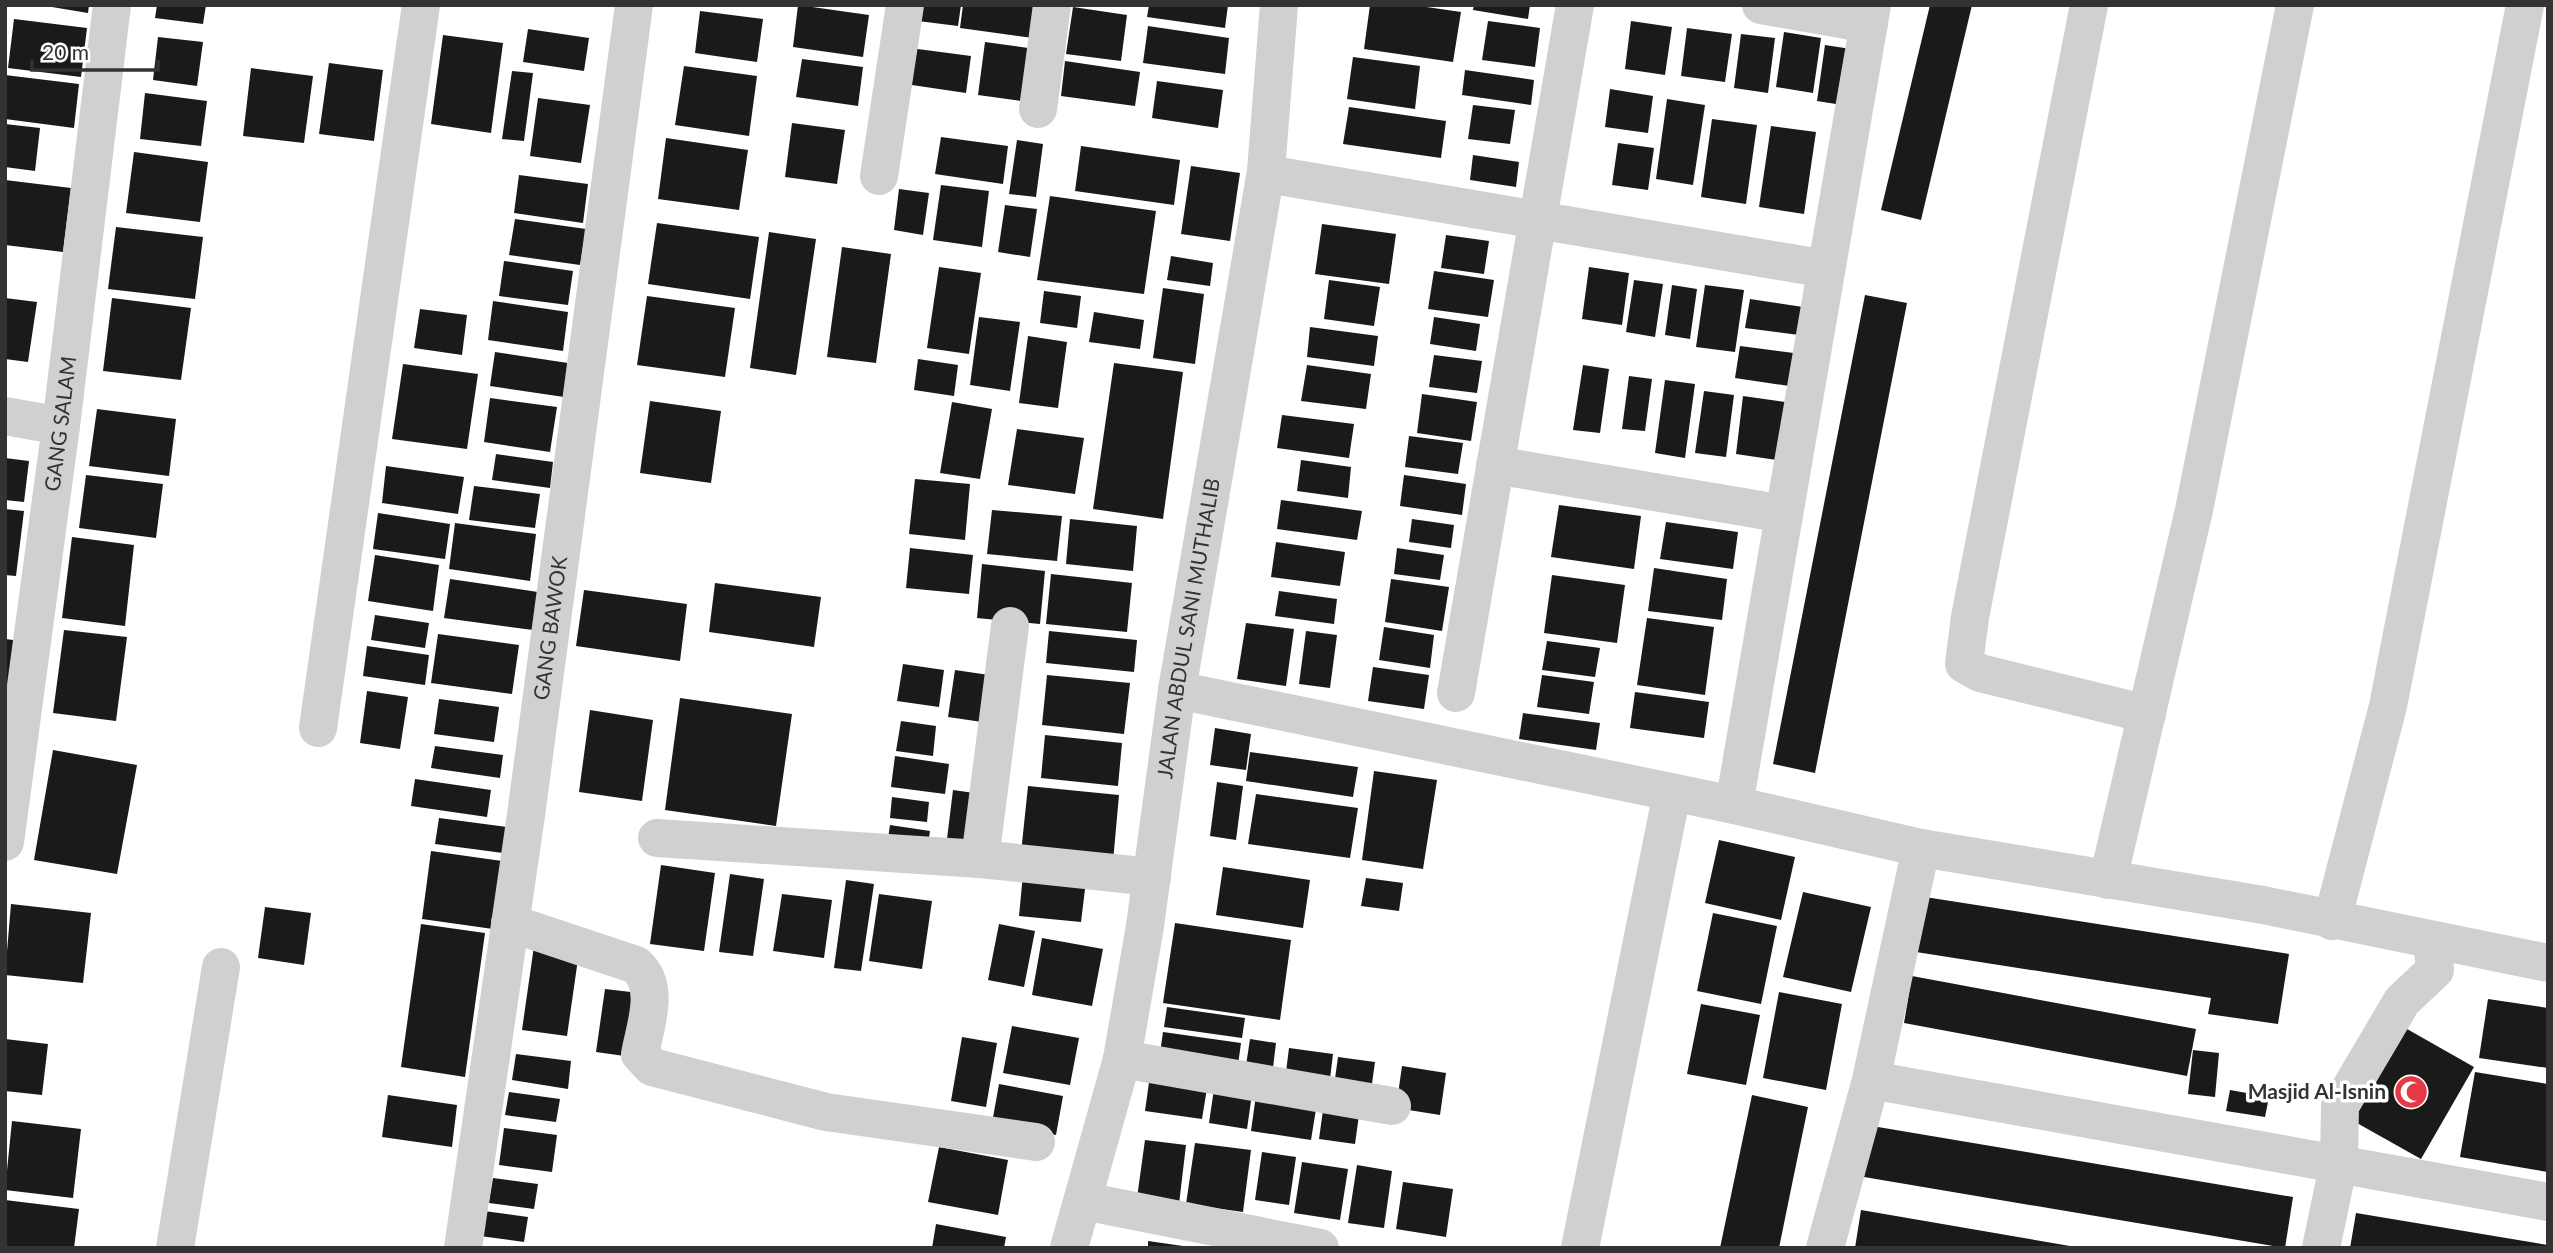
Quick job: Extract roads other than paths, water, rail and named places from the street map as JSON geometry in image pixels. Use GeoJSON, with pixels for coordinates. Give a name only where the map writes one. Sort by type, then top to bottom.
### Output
{"type":"FeatureCollection","features":[{"type":"Feature","properties":{"kind":"street","name":"GANG SALAM"},"geometry":{"type":"LineString","coordinates":[[5,842],[61,426],[112,5]]}},
{"type":"Feature","properties":{"kind":"street"},"geometry":{"type":"LineString","coordinates":[[318,728],[421,5]]}},
{"type":"Feature","properties":{"kind":"street","name":"GANG BAWOK"},"geometry":{"type":"LineString","coordinates":[[463,1248],[510,923],[634,5]]}},
{"type":"Feature","properties":{"kind":"street"},"geometry":{"type":"LineString","coordinates":[[879,176],[905,5]]}},
{"type":"Feature","properties":{"kind":"street"},"geometry":{"type":"LineString","coordinates":[[1038,109],[1052,5]]}},
{"type":"Feature","properties":{"kind":"street","name":"JALAN ABDUL SANI MUTHALIB"},"geometry":{"type":"LineString","coordinates":[[1069,1248],[1122,1059],[1152,877],[1177,690],[1266,171],[1279,5]]}},
{"type":"Feature","properties":{"kind":"street"},"geometry":{"type":"LineString","coordinates":[[1456,693],[1575,5]]}},
{"type":"Feature","properties":{"kind":"street"},"geometry":{"type":"LineString","coordinates":[[1734,805],[1870,15],[1761,5]]}},
{"type":"Feature","properties":{"kind":"street"},"geometry":{"type":"LineString","coordinates":[[2089,5],[1970,617],[1964,664],[1980,673],[2147,714]]}},
{"type":"Feature","properties":{"kind":"street"},"geometry":{"type":"LineString","coordinates":[[2108,880],[2194,510],[2295,5]]}},
{"type":"Feature","properties":{"kind":"street"},"geometry":{"type":"LineString","coordinates":[[2332,921],[2388,706],[2525,5]]}},
{"type":"Feature","properties":{"kind":"street"},"geometry":{"type":"LineString","coordinates":[[1266,171],[1267,174],[1826,269]]}},
{"type":"Feature","properties":{"kind":"street"},"geometry":{"type":"LineString","coordinates":[[5,416],[61,426]]}},
{"type":"Feature","properties":{"kind":"street"},"geometry":{"type":"LineString","coordinates":[[1495,465],[1784,514]]}},
{"type":"Feature","properties":{"kind":"street"},"geometry":{"type":"LineString","coordinates":[[980,859],[1010,626]]}},
{"type":"Feature","properties":{"kind":"street"},"geometry":{"type":"LineString","coordinates":[[1177,690],[1734,805],[1921,848],[2263,905],[2548,963]]}},
{"type":"Feature","properties":{"kind":"street"},"geometry":{"type":"LineString","coordinates":[[1580,1248],[1672,793]]}},
{"type":"Feature","properties":{"kind":"street"},"geometry":{"type":"LineString","coordinates":[[657,838],[980,859],[1152,877]]}},
{"type":"Feature","properties":{"kind":"street"},"geometry":{"type":"LineString","coordinates":[[1825,1248],[1871,1080],[1921,848]]}},
{"type":"Feature","properties":{"kind":"street"},"geometry":{"type":"LineString","coordinates":[[510,923],[636,965],[642,970],[651,993],[640,1054],[652,1067],[827,1112],[1036,1142]]}},
{"type":"Feature","properties":{"kind":"street"},"geometry":{"type":"LineString","coordinates":[[2321,1248],[2339,1163],[2340,1106],[2402,1001],[2435,970],[2432,941]]}},
{"type":"Feature","properties":{"kind":"street"},"geometry":{"type":"LineString","coordinates":[[175,1248],[221,967]]}},
{"type":"Feature","properties":{"kind":"street"},"geometry":{"type":"LineString","coordinates":[[1122,1059],[1392,1106]]}},
{"type":"Feature","properties":{"kind":"street"},"geometry":{"type":"LineString","coordinates":[[1871,1080],[2548,1202]]}},
{"type":"Feature","properties":{"kind":"street"},"geometry":{"type":"LineString","coordinates":[[1084,1201],[1320,1248]]}},
{"type":"Feature","properties":{"kind":"place","name":"Masjid Al-Isnin"},"geometry":{"type":"Point","coordinates":[2411,1092]}}]}
